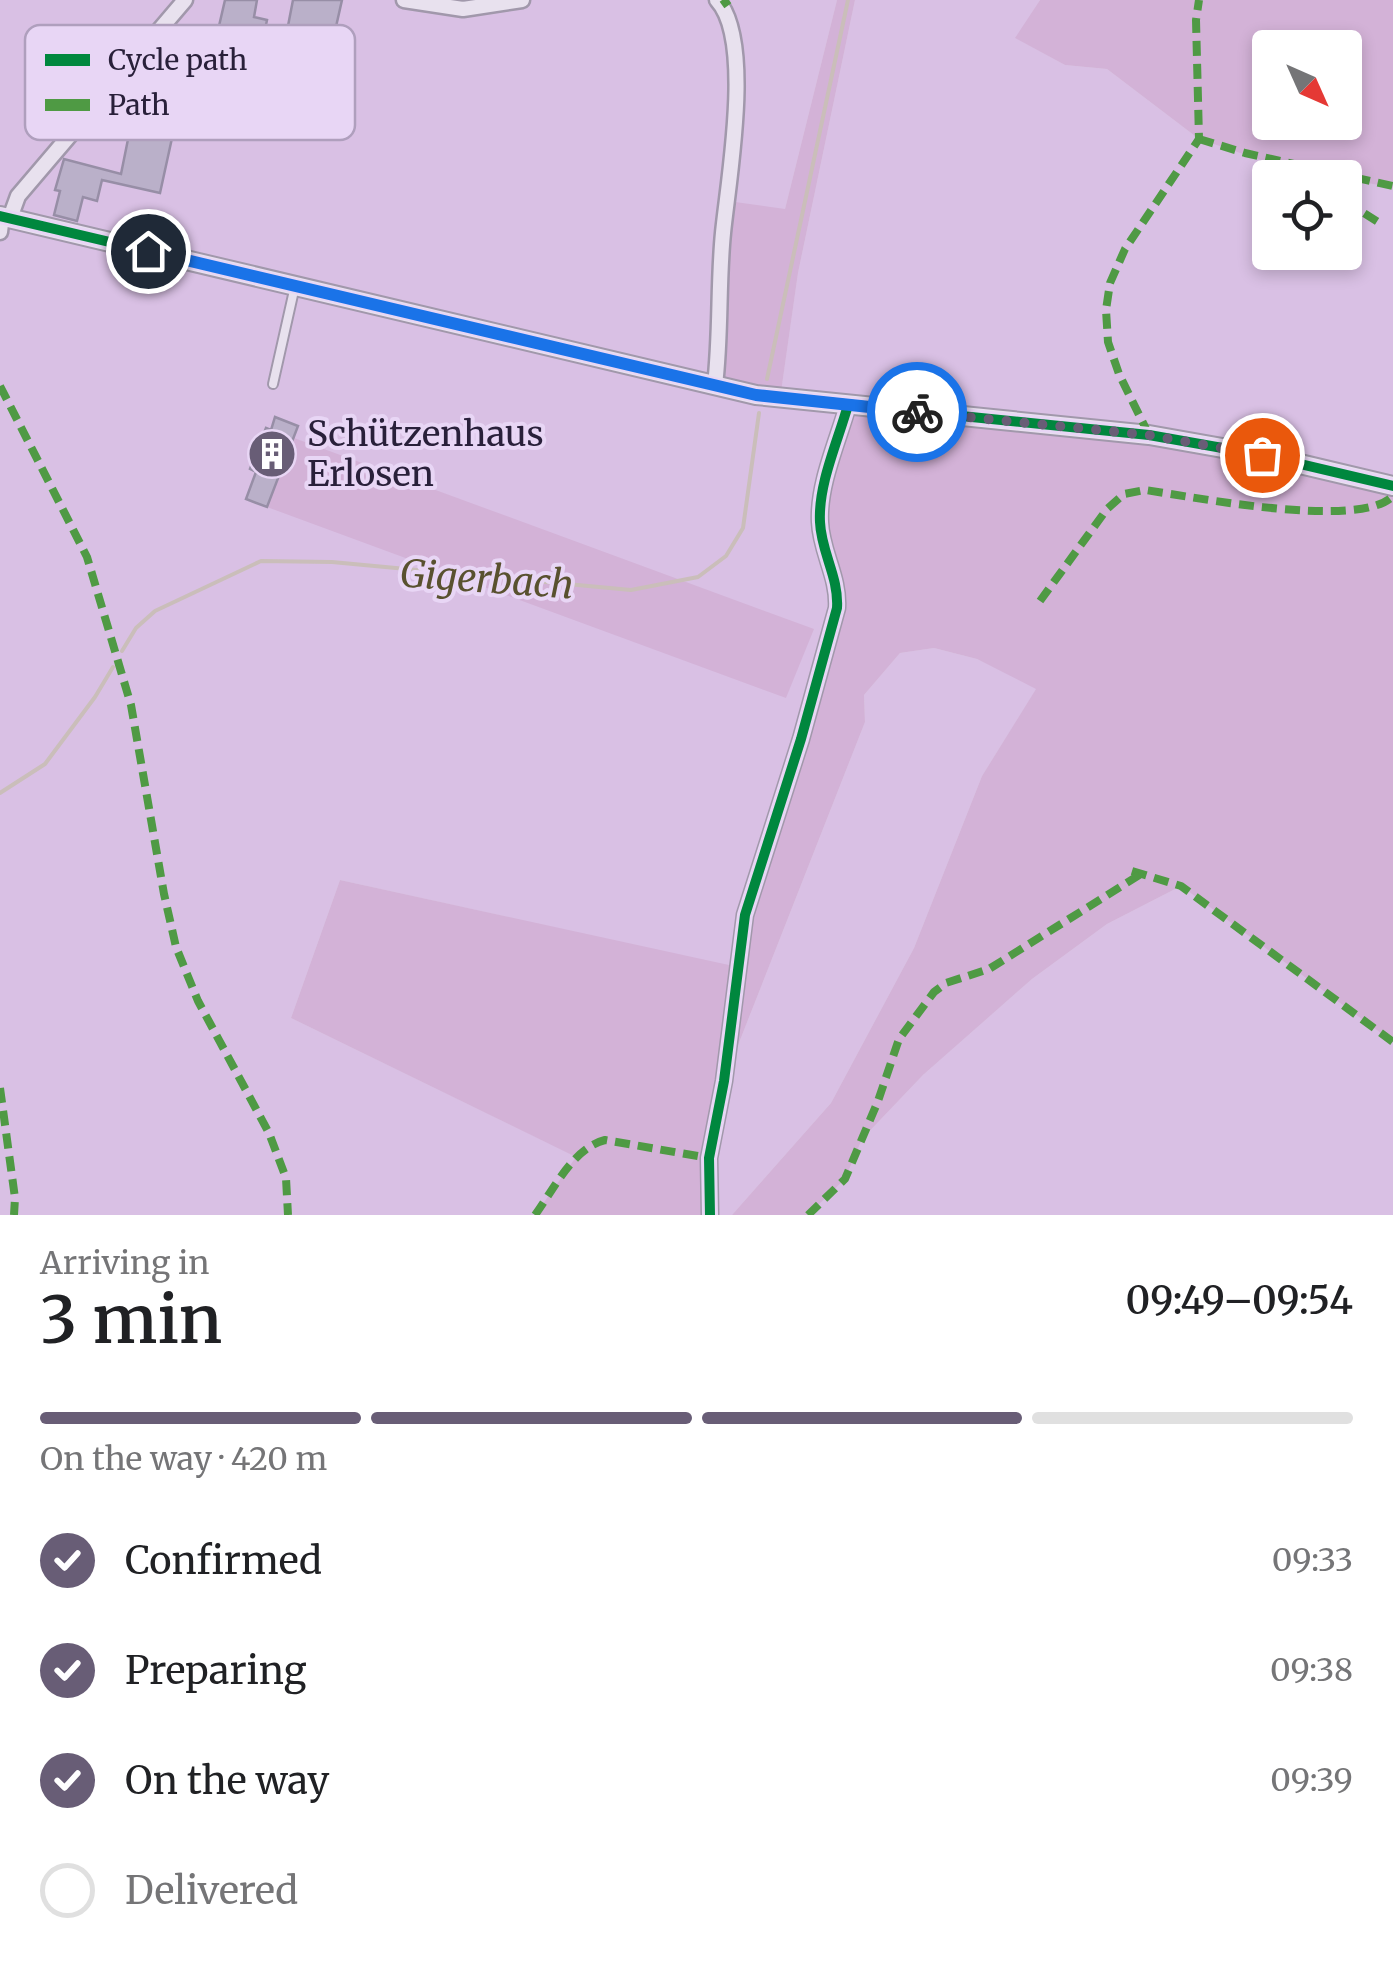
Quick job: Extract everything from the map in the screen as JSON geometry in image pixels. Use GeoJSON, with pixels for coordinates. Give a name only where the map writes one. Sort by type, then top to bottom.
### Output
{"type":"FeatureCollection","features":[{"type":"Feature","properties":{"kind":"street"},"geometry":{"type":"LineString","coordinates":[[164,25],[185,0]]}},
{"type":"Feature","properties":{"kind":"street"},"geometry":{"type":"LineString","coordinates":[[404,0],[463,10],[522,0]]}},
{"type":"Feature","properties":{"kind":"street"},"geometry":{"type":"LineString","coordinates":[[714,386],[723,232],[737,99],[730,28],[717,0]]}},
{"type":"Feature","properties":{"kind":"street"},"geometry":{"type":"LineString","coordinates":[[66,140],[18,196],[3,220],[780,399],[1148,435],[1262,455],[1393,486]]}},
{"type":"Feature","properties":{"kind":"street"},"geometry":{"type":"LineString","coordinates":[[710,1215],[708,1158],[724,1081],[744,915],[801,739],[837,608],[838,587],[820,523],[824,491],[848,405]]}},
{"type":"Feature","properties":{"kind":"lane"},"geometry":{"type":"LineString","coordinates":[[273,384],[295,286]]}},
{"type":"Feature","properties":{"kind":"shaded area"},"geometry":{"type":"Polygon","coordinates":[[[0,0],[837,0],[785,209],[780,398],[798,273],[855,0],[1040,0],[1016,38],[1065,65],[1107,69],[1199,139],[1260,160],[1252,160],[1252,270],[1362,270],[1362,182],[1393,188],[1393,486],[838,587],[738,968],[340,880],[291,1018],[577,1157],[535,1215],[0,1215],[0,0]]]}},
{"type":"Feature","properties":{"kind":"shaded area"},"geometry":{"type":"Polygon","coordinates":[[[837,0],[855,0],[798,273],[780,399],[715,385],[728,201],[785,209],[837,0]]]}},
{"type":"Feature","properties":{"kind":"shaded area"},"geometry":{"type":"Polygon","coordinates":[[[1040,0],[1393,0],[1393,188],[1362,182],[1362,160],[1260,160],[1199,139],[1107,69],[1065,65],[1015,38],[1040,0]]]}},
{"type":"Feature","properties":{"kind":"shaded area"},"geometry":{"type":"Polygon","coordinates":[[[848,405],[1149,435],[1393,486],[1393,1042],[1181,886],[1107,924],[1032,979],[923,1075],[862,1139],[845,1179],[808,1215],[732,1215],[831,1103],[914,948],[982,776],[1036,689],[977,659],[934,648],[900,653],[864,695],[865,722],[724,1081],[709,1158],[710,1215],[535,1215],[576,1157],[291,1018],[340,880],[738,967],[837,608],[820,523],[848,405]]]}},
{"type":"Feature","properties":{"kind":"shaded area"},"geometry":{"type":"Polygon","coordinates":[[[294,438],[814,629],[786,698],[267,507],[294,438]]]}},
{"type":"Feature","properties":{"kind":"shaded area"},"geometry":{"type":"Polygon","coordinates":[[[934,648],[977,659],[1037,688],[982,776],[914,948],[831,1103],[732,1215],[710,1215],[724,1081],[865,722],[864,695],[900,653],[934,648]]]}},
{"type":"Feature","properties":{"kind":"shaded area"},"geometry":{"type":"Polygon","coordinates":[[[1181,886],[1393,1042],[1393,1215],[808,1215],[845,1179],[862,1139],[923,1075],[1032,979],[1107,924],[1181,886]]]}},
{"type":"Feature","properties":{"kind":"building"},"geometry":{"type":"Polygon","coordinates":[[[225,0],[257,0],[254,17],[267,20],[266,25],[219,25],[225,0]]]}},
{"type":"Feature","properties":{"kind":"building"},"geometry":{"type":"Polygon","coordinates":[[[293,0],[342,0],[336,25],[288,25],[293,0]]]}},
{"type":"Feature","properties":{"kind":"building"},"geometry":{"type":"Polygon","coordinates":[[[128,140],[172,140],[160,193],[102,180],[97,201],[83,197],[77,221],[54,215],[60,191],[55,190],[64,159],[121,174],[128,140]]]}},
{"type":"Feature","properties":{"kind":"building","name":"Schützenhaus Erlosen"},"geometry":{"type":"Polygon","coordinates":[[[275,417],[298,426],[267,507],[246,499],[256,472],[250,469],[266,428],[271,430],[275,417]]]}},
{"type":"Feature","properties":{"kind":"waterway","name":"Gigerbach"},"geometry":{"type":"LineString","coordinates":[[767,379],[848,0]]}},
{"type":"Feature","properties":{"kind":"waterway","name":"Gigerbach"},"geometry":{"type":"LineString","coordinates":[[122,651],[136,628],[155,611],[261,561],[332,562],[631,590],[698,577],[726,556],[743,528],[759,413]]}},
{"type":"Feature","properties":{"kind":"waterway","name":"Gigerbach"},"geometry":{"type":"LineString","coordinates":[[0,793],[45,764],[113,667]]}},
{"type":"Feature","properties":{"kind":"marked path"},"geometry":{"type":"LineString","coordinates":[[722,5],[729,0]]}},
{"type":"Feature","properties":{"kind":"marked path"},"geometry":{"type":"LineString","coordinates":[[1149,435],[1119,374],[1108,342],[1106,310],[1110,283],[1125,249],[1199,139],[1199,0]]}},
{"type":"Feature","properties":{"kind":"marked path"},"geometry":{"type":"LineString","coordinates":[[1199,139],[1393,186]]}},
{"type":"Feature","properties":{"kind":"marked path"},"geometry":{"type":"LineString","coordinates":[[1362,212],[1378,222]]}},
{"type":"Feature","properties":{"kind":"marked path"},"geometry":{"type":"LineString","coordinates":[[0,386],[87,557],[131,705],[176,947],[198,1001],[269,1133],[286,1178],[288,1215]]}},
{"type":"Feature","properties":{"kind":"marked path"},"geometry":{"type":"LineString","coordinates":[[1040,601],[1107,509],[1124,494],[1145,490],[1313,511],[1375,506],[1393,496]]}},
{"type":"Feature","properties":{"kind":"marked path"},"geometry":{"type":"LineString","coordinates":[[1132,871],[1181,886],[1393,1042]]}},
{"type":"Feature","properties":{"kind":"marked path"},"geometry":{"type":"LineString","coordinates":[[808,1215],[845,1179],[899,1039],[934,992],[946,983],[989,969],[1141,874]]}},
{"type":"Feature","properties":{"kind":"marked path"},"geometry":{"type":"LineString","coordinates":[[0,1088],[14,1215]]}},
{"type":"Feature","properties":{"kind":"marked path"},"geometry":{"type":"LineString","coordinates":[[535,1215],[574,1160],[605,1140],[709,1158]]}},
{"type":"Feature","properties":{"kind":"cycle path"},"geometry":{"type":"LineString","coordinates":[[0,216],[756,395],[1149,435],[1262,455],[1393,486]]}},
{"type":"Feature","properties":{"kind":"cycle path"},"geometry":{"type":"LineString","coordinates":[[710,1215],[709,1158],[724,1081],[745,915],[801,739],[837,608],[821,533],[820,508],[825,478],[848,405]]}},
{"type":"Feature","properties":{"kind":"way so far"},"geometry":{"type":"LineString","coordinates":[[917,412],[1148,435],[1262,455]]}},
{"type":"Feature","properties":{"kind":"place","name":"Schützenhaus Erlosen"},"geometry":{"type":"Point","coordinates":[272,454]}},
{"type":"Feature","properties":{"kind":"route"},"geometry":{"type":"LineString","coordinates":[[148,251],[756,395],[917,412]]}}]}
